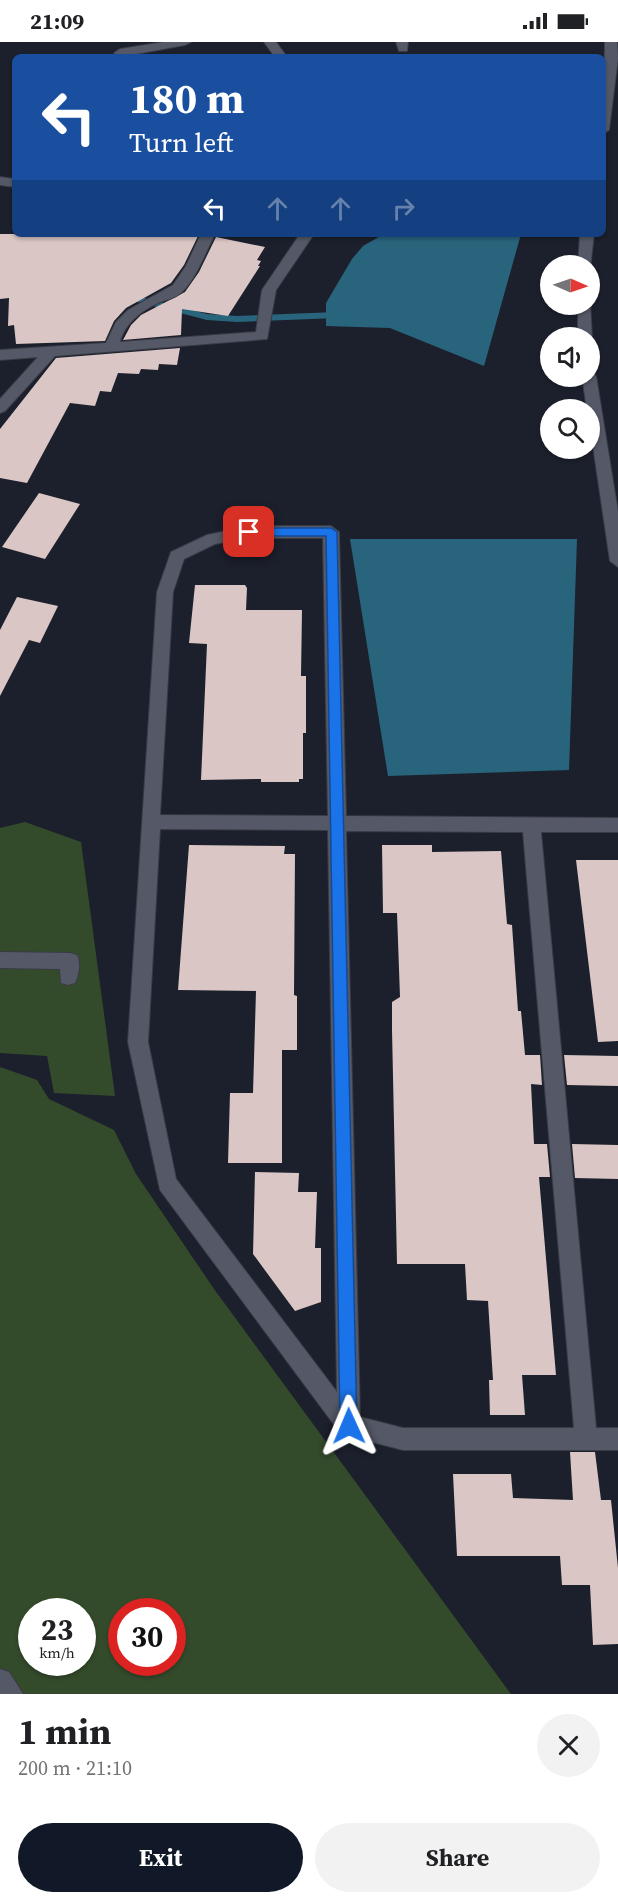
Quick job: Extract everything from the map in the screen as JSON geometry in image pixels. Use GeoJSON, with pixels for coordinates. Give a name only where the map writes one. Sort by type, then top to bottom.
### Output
{"type":"FeatureCollection","features":[{"type":"Feature","properties":{"kind":"street"},"geometry":{"type":"LineString","coordinates":[[110,42],[121,54]]}},
{"type":"Feature","properties":{"kind":"street"},"geometry":{"type":"LineString","coordinates":[[127,54],[185,42]]}},
{"type":"Feature","properties":{"kind":"street"},"geometry":{"type":"LineString","coordinates":[[606,106],[612,58],[611,42]]}},
{"type":"Feature","properties":{"kind":"street"},"geometry":{"type":"LineString","coordinates":[[112,347],[112,337],[122,322],[155,299],[170,296],[184,281],[206,237]]}},
{"type":"Feature","properties":{"kind":"street"},"geometry":{"type":"LineString","coordinates":[[0,355],[262,336],[269,290],[305,237]]}},
{"type":"Feature","properties":{"kind":"street"},"geometry":{"type":"LineString","coordinates":[[586,255],[587,237]]}},
{"type":"Feature","properties":{"kind":"street"},"geometry":{"type":"LineString","coordinates":[[0,408],[50,352]]}},
{"type":"Feature","properties":{"kind":"street"},"geometry":{"type":"LineString","coordinates":[[591,387],[618,561]]}},
{"type":"Feature","properties":{"kind":"street"},"geometry":{"type":"LineString","coordinates":[[349,1426],[331,532],[249,532],[212,538],[177,556],[165,592],[138,1042],[167,1183],[349,1426],[402,1439],[618,1439]]}},
{"type":"Feature","properties":{"kind":"street"},"geometry":{"type":"LineString","coordinates":[[152,822],[618,825]]}},
{"type":"Feature","properties":{"kind":"street"},"geometry":{"type":"LineString","coordinates":[[531,824],[586,1439]]}},
{"type":"Feature","properties":{"kind":"street"},"geometry":{"type":"LineString","coordinates":[[0,960],[70,962],[68,977]]}},
{"type":"Feature","properties":{"kind":"street"},"geometry":{"type":"LineString","coordinates":[[0,1681],[11,1694]]}},
{"type":"Feature","properties":{"kind":"green space"},"geometry":{"type":"Polygon","coordinates":[[[25,822],[81,842],[115,1096],[54,1093],[47,1056],[0,1053],[0,828],[25,822]]]}},
{"type":"Feature","properties":{"kind":"green space"},"geometry":{"type":"Polygon","coordinates":[[[0,1067],[37,1080],[49,1099],[114,1130],[136,1174],[214,1289],[511,1694],[0,1694],[0,1067]]]}},
{"type":"Feature","properties":{"kind":"water"},"geometry":{"type":"Polygon","coordinates":[[[379,237],[520,237],[484,366],[390,328],[326,326],[326,303],[352,259],[363,246],[379,237]]]}},
{"type":"Feature","properties":{"kind":"water"},"geometry":{"type":"Polygon","coordinates":[[[350,539],[577,539],[569,770],[388,776],[350,539]]]}},
{"type":"Feature","properties":{"kind":"building"},"geometry":{"type":"Polygon","coordinates":[[[0,234],[12,234],[12,237],[198,237],[184,265],[171,283],[126,308],[114,321],[105,341],[16,344],[14,325],[8,326],[9,298],[0,299],[0,234]]]}},
{"type":"Feature","properties":{"kind":"building"},"geometry":{"type":"Polygon","coordinates":[[[216,237],[265,247],[257,260],[261,261],[258,266],[260,266],[228,316],[182,309],[181,335],[123,340],[131,325],[141,315],[185,292],[199,272],[216,237]]]}},
{"type":"Feature","properties":{"kind":"building"},"geometry":{"type":"Polygon","coordinates":[[[180,348],[177,365],[159,364],[158,370],[141,369],[139,374],[118,373],[111,392],[100,391],[95,406],[70,403],[27,483],[0,478],[0,429],[56,358],[180,348]]]}},
{"type":"Feature","properties":{"kind":"building"},"geometry":{"type":"Polygon","coordinates":[[[39,493],[80,504],[45,559],[2,547],[39,493]]]}},
{"type":"Feature","properties":{"kind":"building"},"geometry":{"type":"Polygon","coordinates":[[[195,585],[245,585],[247,588],[246,610],[302,610],[301,676],[306,676],[306,733],[303,733],[303,779],[299,779],[299,782],[261,782],[261,779],[201,780],[207,644],[189,643],[195,585]]]}},
{"type":"Feature","properties":{"kind":"building"},"geometry":{"type":"Polygon","coordinates":[[[17,597],[58,606],[40,643],[29,640],[0,696],[0,630],[17,597]]]}},
{"type":"Feature","properties":{"kind":"building"},"geometry":{"type":"Polygon","coordinates":[[[189,845],[285,846],[284,854],[295,854],[294,995],[297,996],[297,1050],[282,1050],[282,1163],[228,1163],[230,1093],[253,1093],[256,991],[178,990],[189,845]]]}},
{"type":"Feature","properties":{"kind":"building"},"geometry":{"type":"Polygon","coordinates":[[[382,845],[432,845],[432,852],[501,851],[507,924],[512,925],[518,1011],[521,1011],[525,1055],[540,1055],[542,1085],[531,1084],[534,1144],[547,1144],[550,1177],[539,1177],[556,1375],[522,1375],[525,1415],[490,1415],[489,1380],[493,1380],[488,1301],[467,1300],[465,1264],[397,1264],[392,1002],[400,997],[397,913],[383,913],[382,845]]]}},
{"type":"Feature","properties":{"kind":"building"},"geometry":{"type":"Polygon","coordinates":[[[576,860],[618,860],[618,1041],[598,1042],[576,860]]]}},
{"type":"Feature","properties":{"kind":"building"},"geometry":{"type":"Polygon","coordinates":[[[564,1055],[618,1056],[618,1086],[567,1085],[564,1055]]]}},
{"type":"Feature","properties":{"kind":"building"},"geometry":{"type":"Polygon","coordinates":[[[572,1144],[618,1145],[618,1179],[575,1178],[572,1144]]]}},
{"type":"Feature","properties":{"kind":"building"},"geometry":{"type":"Polygon","coordinates":[[[255,1172],[299,1173],[298,1192],[317,1192],[315,1248],[321,1248],[321,1302],[295,1311],[253,1254],[255,1172]]]}},
{"type":"Feature","properties":{"kind":"building"},"geometry":{"type":"Polygon","coordinates":[[[570,1452],[595,1452],[601,1500],[611,1500],[618,1568],[618,1644],[593,1645],[590,1585],[562,1585],[560,1556],[457,1556],[453,1474],[511,1474],[513,1498],[573,1500],[570,1452]]]}},
{"type":"Feature","properties":{"kind":"waterway"},"geometry":{"type":"LineString","coordinates":[[125,296],[207,317],[237,319],[337,315]]}},
{"type":"Feature","properties":{"kind":"route"},"geometry":{"type":"LineString","coordinates":[[249,532],[331,532],[349,1426]]}}]}
